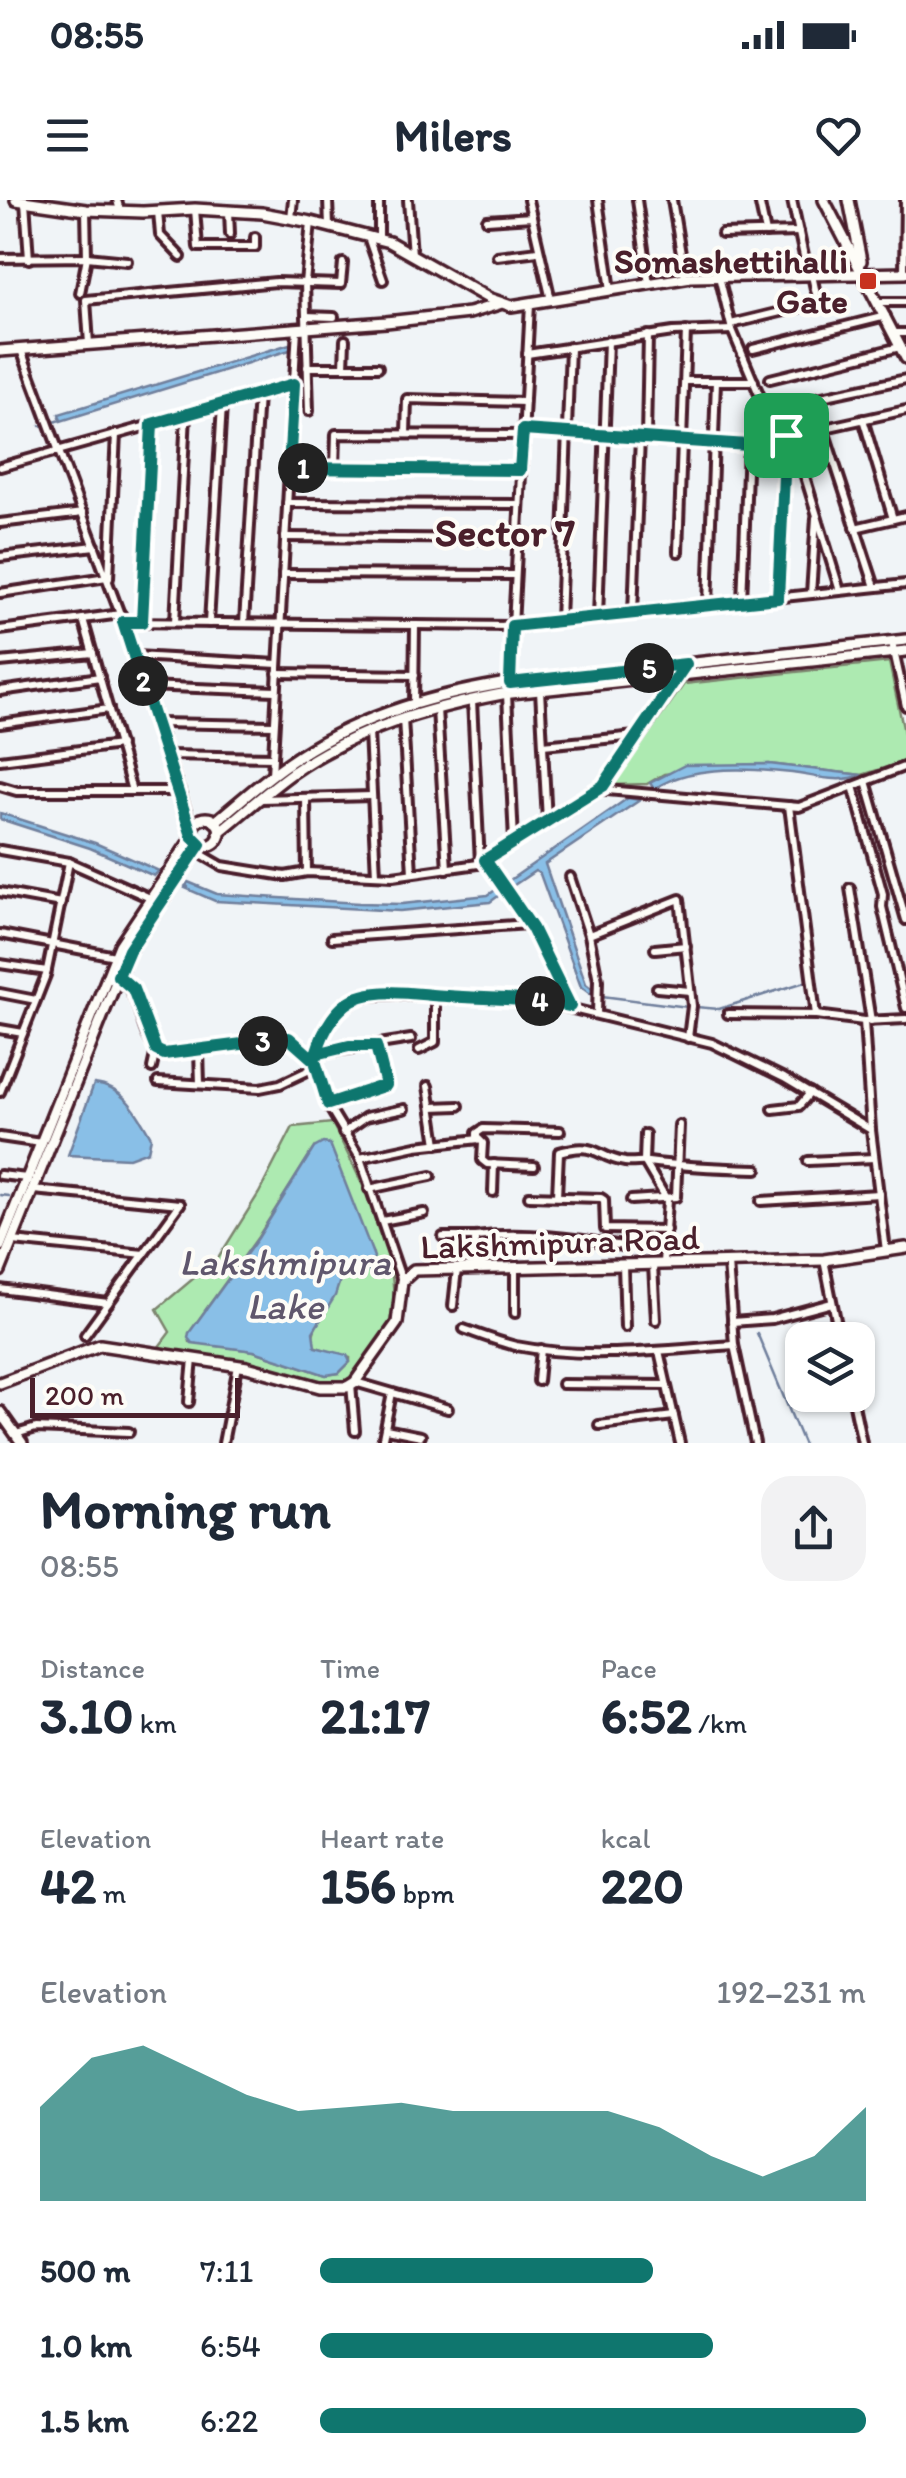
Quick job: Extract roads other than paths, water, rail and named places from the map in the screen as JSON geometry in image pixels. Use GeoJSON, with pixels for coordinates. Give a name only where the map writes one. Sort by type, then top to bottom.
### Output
{"type":"FeatureCollection","features":[{"type":"Feature","properties":{"kind":"street"},"geometry":{"type":"LineString","coordinates":[[16,200],[71,204],[86,210],[118,206],[158,211],[212,205],[228,212],[311,222],[379,239],[488,298],[511,306],[684,278],[905,273],[905,200]]}},
{"type":"Feature","properties":{"kind":"street"},"geometry":{"type":"LineString","coordinates":[[291,218],[293,200]]}},
{"type":"Feature","properties":{"kind":"street"},"geometry":{"type":"LineString","coordinates":[[328,200],[329,226]]}},
{"type":"Feature","properties":{"kind":"street"},"geometry":{"type":"LineString","coordinates":[[379,200],[379,239]]}},
{"type":"Feature","properties":{"kind":"street"},"geometry":{"type":"LineString","coordinates":[[408,200],[412,256]]}},
{"type":"Feature","properties":{"kind":"street"},"geometry":{"type":"LineString","coordinates":[[528,200],[551,300]]}},
{"type":"Feature","properties":{"kind":"street"},"geometry":{"type":"LineString","coordinates":[[598,200],[611,290]]}},
{"type":"Feature","properties":{"kind":"street"},"geometry":{"type":"LineString","coordinates":[[637,200],[649,284]]}},
{"type":"Feature","properties":{"kind":"street"},"geometry":{"type":"LineString","coordinates":[[672,200],[684,278]]}},
{"type":"Feature","properties":{"kind":"street"},"geometry":{"type":"LineString","coordinates":[[759,200],[766,233]]}},
{"type":"Feature","properties":{"kind":"street"},"geometry":{"type":"LineString","coordinates":[[527,354],[731,327],[818,303],[792,200]]}},
{"type":"Feature","properties":{"kind":"street"},"geometry":{"type":"LineString","coordinates":[[824,200],[886,316],[900,333],[906,358]]}},
{"type":"Feature","properties":{"kind":"street"},"geometry":{"type":"LineString","coordinates":[[849,200],[864,274]]}},
{"type":"Feature","properties":{"kind":"street"},"geometry":{"type":"LineString","coordinates":[[26,201],[29,259]]}},
{"type":"Feature","properties":{"kind":"street"},"geometry":{"type":"LineString","coordinates":[[195,208],[198,248],[255,247],[255,236]]}},
{"type":"Feature","properties":{"kind":"street"},"geometry":{"type":"LineString","coordinates":[[80,293],[87,257],[86,210]]}},
{"type":"Feature","properties":{"kind":"street"},"geometry":{"type":"LineString","coordinates":[[158,211],[160,235],[181,257]]}},
{"type":"Feature","properties":{"kind":"street"},"geometry":{"type":"LineString","coordinates":[[228,212],[230,234]]}},
{"type":"Feature","properties":{"kind":"street"},"geometry":{"type":"LineString","coordinates":[[487,220],[532,217]]}},
{"type":"Feature","properties":{"kind":"street"},"geometry":{"type":"LineString","coordinates":[[272,776],[294,384],[311,222]]}},
{"type":"Feature","properties":{"kind":"street"},"geometry":{"type":"LineString","coordinates":[[722,234],[798,232]]}},
{"type":"Feature","properties":{"kind":"street"},"geometry":{"type":"LineString","coordinates":[[368,238],[383,280]]}},
{"type":"Feature","properties":{"kind":"street"},"geometry":{"type":"LineString","coordinates":[[497,256],[538,251]]}},
{"type":"Feature","properties":{"kind":"street"},"geometry":{"type":"LineString","coordinates":[[0,258],[87,257],[127,261]]}},
{"type":"Feature","properties":{"kind":"street"},"geometry":{"type":"LineString","coordinates":[[89,344],[86,300],[276,282],[341,284],[343,263]]}},
{"type":"Feature","properties":{"kind":"street"},"geometry":{"type":"LineString","coordinates":[[718,276],[731,327],[777,437]]}},
{"type":"Feature","properties":{"kind":"street"},"geometry":{"type":"LineString","coordinates":[[879,302],[906,302]]}},
{"type":"Feature","properties":{"kind":"street"},"geometry":{"type":"LineString","coordinates":[[0,351],[303,323],[468,313],[502,303]]}},
{"type":"Feature","properties":{"kind":"street"},"geometry":{"type":"LineString","coordinates":[[514,841],[508,688],[530,304]]}},
{"type":"Feature","properties":{"kind":"street"},"geometry":{"type":"LineString","coordinates":[[754,349],[886,316]]}},
{"type":"Feature","properties":{"kind":"street"},"geometry":{"type":"LineString","coordinates":[[303,323],[334,317]]}},
{"type":"Feature","properties":{"kind":"street"},"geometry":{"type":"LineString","coordinates":[[303,323],[309,412]]}},
{"type":"Feature","properties":{"kind":"street"},"geometry":{"type":"LineString","coordinates":[[678,552],[686,330]]}},
{"type":"Feature","properties":{"kind":"street"},"geometry":{"type":"LineString","coordinates":[[633,613],[648,335]]}},
{"type":"Feature","properties":{"kind":"street"},"geometry":{"type":"LineString","coordinates":[[344,367],[346,340]]}},
{"type":"Feature","properties":{"kind":"street"},"geometry":{"type":"LineString","coordinates":[[598,617],[608,341]]}},
{"type":"Feature","properties":{"kind":"street"},"geometry":{"type":"LineString","coordinates":[[560,621],[570,347]]}},
{"type":"Feature","properties":{"kind":"street"},"geometry":{"type":"LineString","coordinates":[[770,380],[902,347]]}},
{"type":"Feature","properties":{"kind":"street"},"geometry":{"type":"LineString","coordinates":[[21,350],[122,618],[195,840],[222,866],[285,876],[307,872],[376,875],[483,861],[603,786],[686,664]]}},
{"type":"Feature","properties":{"kind":"street"},"geometry":{"type":"LineString","coordinates":[[308,368],[378,367]]}},
{"type":"Feature","properties":{"kind":"street"},"geometry":{"type":"LineString","coordinates":[[780,406],[906,379]]}},
{"type":"Feature","properties":{"kind":"street"},"geometry":{"type":"LineString","coordinates":[[684,381],[754,381]]}},
{"type":"Feature","properties":{"kind":"street"},"geometry":{"type":"LineString","coordinates":[[708,605],[716,381]]}},
{"type":"Feature","properties":{"kind":"street"},"geometry":{"type":"LineString","coordinates":[[0,467],[294,384]]}},
{"type":"Feature","properties":{"kind":"street"},"geometry":{"type":"LineString","coordinates":[[244,623],[258,395]]}},
{"type":"Feature","properties":{"kind":"street"},"geometry":{"type":"LineString","coordinates":[[406,434],[407,400],[524,402]]}},
{"type":"Feature","properties":{"kind":"street"},"geometry":{"type":"LineString","coordinates":[[209,622],[222,405]]}},
{"type":"Feature","properties":{"kind":"street"},"geometry":{"type":"LineString","coordinates":[[335,468],[336,434],[567,432],[748,445],[906,410]]}},
{"type":"Feature","properties":{"kind":"street"},"geometry":{"type":"LineString","coordinates":[[175,622],[186,415]]}},
{"type":"Feature","properties":{"kind":"street"},"geometry":{"type":"LineString","coordinates":[[863,419],[894,519]]}},
{"type":"Feature","properties":{"kind":"street"},"geometry":{"type":"LineString","coordinates":[[142,622],[152,424]]}},
{"type":"Feature","properties":{"kind":"street"},"geometry":{"type":"LineString","coordinates":[[823,427],[875,588]]}},
{"type":"Feature","properties":{"kind":"street"},"geometry":{"type":"LineString","coordinates":[[108,580],[116,434]]}},
{"type":"Feature","properties":{"kind":"street"},"geometry":{"type":"LineString","coordinates":[[789,434],[840,591]]}},
{"type":"Feature","properties":{"kind":"street"},"geometry":{"type":"LineString","coordinates":[[778,598],[789,434]]}},
{"type":"Feature","properties":{"kind":"street"},"geometry":{"type":"LineString","coordinates":[[742,602],[748,445]]}},
{"type":"Feature","properties":{"kind":"street"},"geometry":{"type":"LineString","coordinates":[[289,468],[520,470]]}},
{"type":"Feature","properties":{"kind":"street"},"geometry":{"type":"LineString","coordinates":[[287,504],[519,504]]}},
{"type":"Feature","properties":{"kind":"street"},"geometry":{"type":"LineString","coordinates":[[811,594],[816,512]]}},
{"type":"Feature","properties":{"kind":"street"},"geometry":{"type":"LineString","coordinates":[[0,523],[82,514]]}},
{"type":"Feature","properties":{"kind":"street"},"geometry":{"type":"LineString","coordinates":[[855,528],[906,516]]}},
{"type":"Feature","properties":{"kind":"street"},"geometry":{"type":"LineString","coordinates":[[285,538],[517,539]]}},
{"type":"Feature","properties":{"kind":"street"},"geometry":{"type":"LineString","coordinates":[[0,557],[95,546]]}},
{"type":"Feature","properties":{"kind":"street"},"geometry":{"type":"LineString","coordinates":[[283,574],[515,576]]}},
{"type":"Feature","properties":{"kind":"street"},"geometry":{"type":"LineString","coordinates":[[0,593],[108,580]]}},
{"type":"Feature","properties":{"kind":"street"},"geometry":{"type":"LineString","coordinates":[[0,630],[122,618],[142,622],[512,626],[906,584]]}},
{"type":"Feature","properties":{"kind":"street"},"geometry":{"type":"LineString","coordinates":[[83,619],[132,791]]}},
{"type":"Feature","properties":{"kind":"street"},"geometry":{"type":"LineString","coordinates":[[414,704],[416,625]]}},
{"type":"Feature","properties":{"kind":"street"},"geometry":{"type":"LineString","coordinates":[[217,827],[293,773],[369,730],[508,688],[540,690],[678,676],[898,648],[906,640]]}},
{"type":"Feature","properties":{"kind":"street"},"geometry":{"type":"LineString","coordinates":[[195,840],[212,844],[217,827],[272,776],[338,734],[446,694],[686,664],[898,648]]}},
{"type":"Feature","properties":{"kind":"street"},"geometry":{"type":"LineString","coordinates":[[898,648],[906,706]]}},
{"type":"Feature","properties":{"kind":"street"},"geometry":{"type":"LineString","coordinates":[[0,662],[92,653]]}},
{"type":"Feature","properties":{"kind":"street"},"geometry":{"type":"LineString","coordinates":[[135,656],[278,669],[414,675]]}},
{"type":"Feature","properties":{"kind":"street"},"geometry":{"type":"LineString","coordinates":[[0,692],[100,677]]}},
{"type":"Feature","properties":{"kind":"street"},"geometry":{"type":"LineString","coordinates":[[145,686],[276,692]]}},
{"type":"Feature","properties":{"kind":"street"},"geometry":{"type":"LineString","coordinates":[[540,690],[547,820]]}},
{"type":"Feature","properties":{"kind":"street"},"geometry":{"type":"LineString","coordinates":[[472,700],[483,861],[530,924],[570,1006]]}},
{"type":"Feature","properties":{"kind":"street"},"geometry":{"type":"LineString","coordinates":[[436,708],[446,868]]}},
{"type":"Feature","properties":{"kind":"street"},"geometry":{"type":"LineString","coordinates":[[0,724],[109,710]]}},
{"type":"Feature","properties":{"kind":"street"},"geometry":{"type":"LineString","coordinates":[[403,718],[412,873]]}},
{"type":"Feature","properties":{"kind":"street"},"geometry":{"type":"LineString","coordinates":[[157,724],[274,725]]}},
{"type":"Feature","properties":{"kind":"street"},"geometry":{"type":"LineString","coordinates":[[369,730],[376,875]]}},
{"type":"Feature","properties":{"kind":"street"},"geometry":{"type":"LineString","coordinates":[[543,745],[637,736]]}},
{"type":"Feature","properties":{"kind":"street"},"geometry":{"type":"LineString","coordinates":[[0,760],[120,745]]}},
{"type":"Feature","properties":{"kind":"street"},"geometry":{"type":"LineString","coordinates":[[168,755],[272,757]]}},
{"type":"Feature","properties":{"kind":"street"},"geometry":{"type":"LineString","coordinates":[[596,790],[799,807],[906,766]]}},
{"type":"Feature","properties":{"kind":"street"},"geometry":{"type":"LineString","coordinates":[[870,780],[906,920]]}},
{"type":"Feature","properties":{"kind":"street"},"geometry":{"type":"LineString","coordinates":[[0,786],[17,791],[180,791]]}},
{"type":"Feature","properties":{"kind":"street"},"geometry":{"type":"LineString","coordinates":[[855,786],[883,894],[882,907],[906,1008]]}},
{"type":"Feature","properties":{"kind":"street"},"geometry":{"type":"LineString","coordinates":[[260,799],[372,796]]}},
{"type":"Feature","properties":{"kind":"street"},"geometry":{"type":"LineString","coordinates":[[306,798],[307,872]]}},
{"type":"Feature","properties":{"kind":"street"},"geometry":{"type":"LineString","coordinates":[[789,806],[816,1014]]}},
{"type":"Feature","properties":{"kind":"street"},"geometry":{"type":"LineString","coordinates":[[0,1244],[115,956],[175,872],[195,840],[202,818],[217,827]]}},
{"type":"Feature","properties":{"kind":"street"},"geometry":{"type":"LineString","coordinates":[[0,850],[69,862],[155,901]]}},
{"type":"Feature","properties":{"kind":"street"},"geometry":{"type":"LineString","coordinates":[[0,1092],[47,971],[69,862]]}},
{"type":"Feature","properties":{"kind":"street"},"geometry":{"type":"LineString","coordinates":[[570,877],[590,935],[598,980],[597,1013]]}},
{"type":"Feature","properties":{"kind":"street"},"geometry":{"type":"LineString","coordinates":[[850,888],[868,1021],[871,1130],[886,1252]]}},
{"type":"Feature","properties":{"kind":"street"},"geometry":{"type":"LineString","coordinates":[[0,892],[61,903]]}},
{"type":"Feature","properties":{"kind":"street"},"geometry":{"type":"LineString","coordinates":[[590,935],[678,899],[683,912],[692,1006],[688,1038]]}},
{"type":"Feature","properties":{"kind":"street"},"geometry":{"type":"LineString","coordinates":[[0,1271],[118,976],[155,901]]}},
{"type":"Feature","properties":{"kind":"street"},"geometry":{"type":"LineString","coordinates":[[332,938],[530,924]]}},
{"type":"Feature","properties":{"kind":"street"},"geometry":{"type":"LineString","coordinates":[[0,934],[115,956]]}},
{"type":"Feature","properties":{"kind":"street"},"geometry":{"type":"LineString","coordinates":[[655,949],[686,946]]}},
{"type":"Feature","properties":{"kind":"street"},"geometry":{"type":"LineString","coordinates":[[0,964],[47,971]]}},
{"type":"Feature","properties":{"kind":"street"},"geometry":{"type":"LineString","coordinates":[[118,976],[133,989],[156,1050],[152,1068]]}},
{"type":"Feature","properties":{"kind":"street"},"geometry":{"type":"LineString","coordinates":[[657,988],[690,992]]}},
{"type":"Feature","properties":{"kind":"street"},"geometry":{"type":"LineString","coordinates":[[0,993],[36,1000]]}},
{"type":"Feature","properties":{"kind":"street"},"geometry":{"type":"LineString","coordinates":[[316,1061],[328,1025],[342,1008],[361,996],[536,1000],[726,1048],[871,1130]]}},
{"type":"Feature","properties":{"kind":"street"},"geometry":{"type":"LineString","coordinates":[[419,1050],[435,1042],[436,996]]}},
{"type":"Feature","properties":{"kind":"street"},"geometry":{"type":"LineString","coordinates":[[728,1014],[816,1014],[868,1021],[906,1019]]}},
{"type":"Feature","properties":{"kind":"street"},"geometry":{"type":"LineString","coordinates":[[0,1029],[24,1033]]}},
{"type":"Feature","properties":{"kind":"street"},"geometry":{"type":"LineString","coordinates":[[156,1050],[164,1054],[289,1038],[316,1061],[328,1104],[360,1158],[402,1280]]}},
{"type":"Feature","properties":{"kind":"street"},"geometry":{"type":"LineString","coordinates":[[158,1082],[260,1088],[280,1084],[349,1046],[376,1046],[411,1039]]}},
{"type":"Feature","properties":{"kind":"street"},"geometry":{"type":"LineString","coordinates":[[328,1104],[385,1086],[376,1046]]}},
{"type":"Feature","properties":{"kind":"street"},"geometry":{"type":"LineString","coordinates":[[199,1050],[200,1084]]}},
{"type":"Feature","properties":{"kind":"street"},"geometry":{"type":"LineString","coordinates":[[0,1062],[11,1064]]}},
{"type":"Feature","properties":{"kind":"street"},"geometry":{"type":"LineString","coordinates":[[428,1086],[437,1144]]}},
{"type":"Feature","properties":{"kind":"street"},"geometry":{"type":"LineString","coordinates":[[773,1109],[799,1106],[810,1094]]}},
{"type":"Feature","properties":{"kind":"street"},"geometry":{"type":"LineString","coordinates":[[432,1107],[460,1106]]}},
{"type":"Feature","properties":{"kind":"street"},"geometry":{"type":"LineString","coordinates":[[343,1133],[366,1117],[404,1109]]}},
{"type":"Feature","properties":{"kind":"street"},"geometry":{"type":"LineString","coordinates":[[631,1200],[667,1200],[676,1196],[679,1126]]}},
{"type":"Feature","properties":{"kind":"street"},"geometry":{"type":"LineString","coordinates":[[477,1139],[482,1129],[560,1131]]}},
{"type":"Feature","properties":{"kind":"street"},"geometry":{"type":"LineString","coordinates":[[645,1134],[644,1161],[667,1200],[666,1230],[658,1265],[656,1320]]}},
{"type":"Feature","properties":{"kind":"street"},"geometry":{"type":"LineString","coordinates":[[0,1137],[41,1142]]}},
{"type":"Feature","properties":{"kind":"street"},"geometry":{"type":"LineString","coordinates":[[360,1158],[477,1139],[482,1140],[483,1162],[534,1166]]}},
{"type":"Feature","properties":{"kind":"street"},"geometry":{"type":"LineString","coordinates":[[557,1196],[560,1151],[594,1148],[623,1162],[644,1161],[677,1168],[757,1169]]}},
{"type":"Feature","properties":{"kind":"street"},"geometry":{"type":"LineString","coordinates":[[808,1161],[874,1158]]}},
{"type":"Feature","properties":{"kind":"street"},"geometry":{"type":"LineString","coordinates":[[493,1192],[494,1164]]}},
{"type":"Feature","properties":{"kind":"street"},"geometry":{"type":"LineString","coordinates":[[0,1175],[27,1178]]}},
{"type":"Feature","properties":{"kind":"street"},"geometry":{"type":"LineString","coordinates":[[370,1189],[431,1176]]}},
{"type":"Feature","properties":{"kind":"street"},"geometry":{"type":"LineString","coordinates":[[33,1190],[180,1204],[84,1334]]}},
{"type":"Feature","properties":{"kind":"street"},"geometry":{"type":"LineString","coordinates":[[761,1201],[879,1194]]}},
{"type":"Feature","properties":{"kind":"street"},"geometry":{"type":"LineString","coordinates":[[529,1196],[602,1198],[606,1228],[666,1230]]}},
{"type":"Feature","properties":{"kind":"street"},"geometry":{"type":"LineString","coordinates":[[0,1209],[14,1210]]}},
{"type":"Feature","properties":{"kind":"street"},"geometry":{"type":"LineString","coordinates":[[382,1222],[424,1213]]}},
{"type":"Feature","properties":{"kind":"street"},"geometry":{"type":"LineString","coordinates":[[442,1237],[548,1235],[623,1246]]}},
{"type":"Feature","properties":{"kind":"street"},"geometry":{"type":"LineString","coordinates":[[474,1237],[475,1268]]}},
{"type":"Feature","properties":{"kind":"street"},"geometry":{"type":"LineString","coordinates":[[13,1241],[144,1254]]}},
{"type":"Feature","properties":{"kind":"street","name":"Lakshmipura Road"},"geometry":{"type":"LineString","coordinates":[[353,1383],[396,1323],[402,1280],[414,1270],[824,1260],[906,1248]]}},
{"type":"Feature","properties":{"kind":"street"},"geometry":{"type":"LineString","coordinates":[[824,1260],[836,1322]]}},
{"type":"Feature","properties":{"kind":"street"},"geometry":{"type":"LineString","coordinates":[[728,1263],[734,1344],[755,1443]]}},
{"type":"Feature","properties":{"kind":"street"},"geometry":{"type":"LineString","coordinates":[[623,1265],[625,1327]]}},
{"type":"Feature","properties":{"kind":"street"},"geometry":{"type":"LineString","coordinates":[[453,1306],[458,1268]]}},
{"type":"Feature","properties":{"kind":"street"},"geometry":{"type":"LineString","coordinates":[[515,1268],[515,1312]]}},
{"type":"Feature","properties":{"kind":"street"},"geometry":{"type":"LineString","coordinates":[[0,1290],[108,1303]]}},
{"type":"Feature","properties":{"kind":"street"},"geometry":{"type":"LineString","coordinates":[[732,1322],[772,1319],[832,1303]]}},
{"type":"Feature","properties":{"kind":"street"},"geometry":{"type":"LineString","coordinates":[[464,1329],[541,1349],[659,1351],[734,1344]]}},
{"type":"Feature","properties":{"kind":"street"},"geometry":{"type":"LineString","coordinates":[[0,1383],[100,1345],[238,1366],[335,1390],[353,1383],[448,1409]]}},
{"type":"Feature","properties":{"kind":"street"},"geometry":{"type":"LineString","coordinates":[[538,1382],[541,1349]]}},
{"type":"Feature","properties":{"kind":"street"},"geometry":{"type":"LineString","coordinates":[[659,1351],[680,1443]]}},
{"type":"Feature","properties":{"kind":"street"},"geometry":{"type":"LineString","coordinates":[[188,1402],[193,1359]]}},
{"type":"Feature","properties":{"kind":"street"},"geometry":{"type":"LineString","coordinates":[[223,1443],[238,1366]]}},
{"type":"Feature","properties":{"kind":"street"},"geometry":{"type":"LineString","coordinates":[[353,1383],[355,1431]]}},
{"type":"Feature","properties":{"kind":"street"},"geometry":{"type":"LineString","coordinates":[[562,1384],[666,1384]]}},
{"type":"Feature","properties":{"kind":"street"},"geometry":{"type":"LineString","coordinates":[[382,1443],[392,1394]]}},
{"type":"Feature","properties":{"kind":"street"},"geometry":{"type":"LineString","coordinates":[[856,1412],[862,1443]]}},
{"type":"Feature","properties":{"kind":"street"},"geometry":{"type":"LineString","coordinates":[[599,1425],[674,1416]]}},
{"type":"Feature","properties":{"kind":"street"},"geometry":{"type":"LineString","coordinates":[[1,1417],[19,1438],[36,1428],[129,1432]]}},
{"type":"Feature","properties":{"kind":"street"},"geometry":{"type":"LineString","coordinates":[[386,1429],[421,1436]]}},
{"type":"Feature","properties":{"kind":"water"},"geometry":{"type":"Polygon","coordinates":[[[293,343],[293,349],[61,421],[59,414],[293,343]]]}},
{"type":"Feature","properties":{"kind":"water"},"geometry":{"type":"Polygon","coordinates":[[[769,764],[862,775],[836,779],[776,771],[720,770],[684,776],[654,789],[650,783],[685,765],[769,764]]]}},
{"type":"Feature","properties":{"kind":"water"},"geometry":{"type":"Polygon","coordinates":[[[628,798],[640,800],[545,864],[586,984],[595,991],[594,997],[581,987],[540,874],[535,871],[511,887],[507,882],[628,798]]]}},
{"type":"Feature","properties":{"kind":"water"},"geometry":{"type":"Polygon","coordinates":[[[0,813],[95,843],[159,871],[154,876],[90,848],[0,819],[0,813]]]}},
{"type":"Feature","properties":{"kind":"water"},"geometry":{"type":"Polygon","coordinates":[[[188,882],[217,894],[359,903],[402,904],[488,895],[497,889],[501,894],[490,902],[400,911],[215,901],[185,888],[188,882]]]}},
{"type":"Feature","properties":{"kind":"water"},"geometry":{"type":"Polygon","coordinates":[[[94,1084],[114,1090],[128,1102],[151,1137],[148,1151],[129,1158],[68,1155],[94,1084]]]}},
{"type":"Feature","properties":{"kind":"water","name":"Lakshmipura Lake"},"geometry":{"type":"Polygon","coordinates":[[[330,1144],[374,1257],[368,1271],[340,1280],[313,1332],[315,1347],[347,1355],[350,1362],[339,1373],[326,1375],[254,1351],[192,1343],[189,1333],[258,1238],[314,1148],[330,1144]]]}},
{"type":"Feature","properties":{"kind":"waterway"},"geometry":{"type":"LineString","coordinates":[[40,426],[61,420]]}},
{"type":"Feature","properties":{"kind":"waterway"},"geometry":{"type":"LineString","coordinates":[[168,878],[188,887]]}},
{"type":"Feature","properties":{"kind":"waterway"},"geometry":{"type":"LineString","coordinates":[[696,1007],[719,1009],[808,981]]}},
{"type":"Feature","properties":{"kind":"waterway"},"geometry":{"type":"LineString","coordinates":[[602,996],[688,1007]]}},
{"type":"Feature","properties":{"kind":"waterway"},"geometry":{"type":"LineString","coordinates":[[0,1195],[9,1196]]}},
{"type":"Feature","properties":{"kind":"waterway"},"geometry":{"type":"LineString","coordinates":[[757,1333],[803,1443]]}},
{"type":"Feature","properties":{"kind":"place","name":"Somashettihalli Gate"},"geometry":{"type":"Point","coordinates":[868,281]}},
{"type":"Feature","properties":{"kind":"district","name":"Sector 7"},"geometry":{"type":"Point","coordinates":[505,532]}}]}
